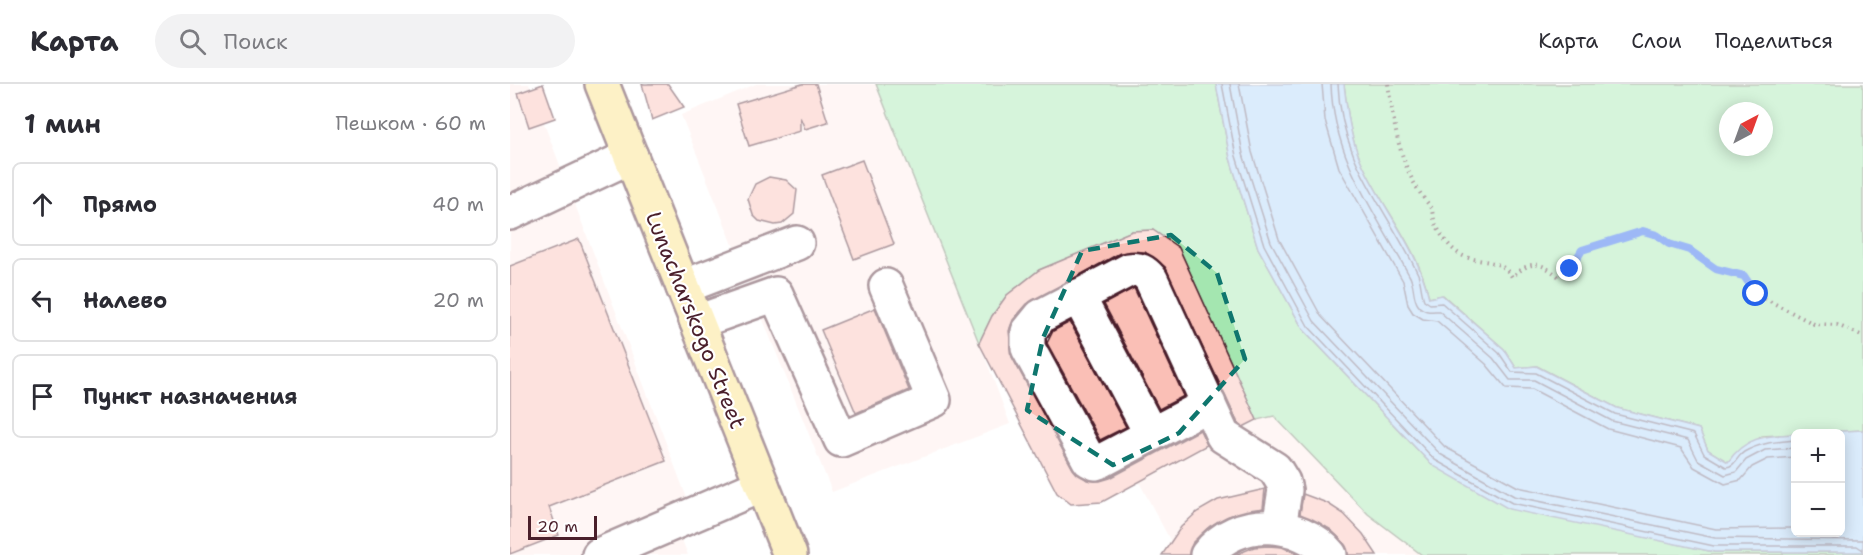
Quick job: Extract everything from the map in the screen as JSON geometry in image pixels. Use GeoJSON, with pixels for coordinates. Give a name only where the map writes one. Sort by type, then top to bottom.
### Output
{"type":"FeatureCollection","features":[{"type":"Feature","properties":{"kind":"main road","name":"Lunacharskogo Street"},"geometry":{"type":"LineString","coordinates":[[602,84],[790,555]]}},
{"type":"Feature","properties":{"kind":"lane"},"geometry":{"type":"LineString","coordinates":[[510,213],[631,156]]}},
{"type":"Feature","properties":{"kind":"lane"},"geometry":{"type":"LineString","coordinates":[[682,287],[797,243]]}},
{"type":"Feature","properties":{"kind":"lane"},"geometry":{"type":"LineString","coordinates":[[1209,404],[1095,463],[1084,456],[1026,342],[1033,323],[1041,316],[1129,270],[1145,272],[1151,279],[1209,404],[1223,436],[1275,470],[1283,482],[1285,490],[1279,527]]}},
{"type":"Feature","properties":{"kind":"lane"},"geometry":{"type":"LineString","coordinates":[[697,322],[776,294],[841,440],[934,399],[886,286]]}},
{"type":"Feature","properties":{"kind":"lane"},"geometry":{"type":"LineString","coordinates":[[1078,296],[1151,434]]}},
{"type":"Feature","properties":{"kind":"lane"},"geometry":{"type":"LineString","coordinates":[[599,555],[762,485]]}},
{"type":"Feature","properties":{"kind":"lane"},"geometry":{"type":"LineString","coordinates":[[1207,555],[1231,535],[1254,528],[1279,527],[1303,534],[1323,547],[1330,555]]}},
{"type":"Feature","properties":{"kind":"path"},"geometry":{"type":"LineString","coordinates":[[1388,84],[1394,130],[1407,169],[1420,196],[1432,208],[1432,221],[1444,238],[1464,257],[1482,258],[1506,267],[1512,277],[1524,266],[1536,264],[1547,267],[1559,277],[1570,269],[1582,250],[1643,231],[1657,235],[1669,244],[1689,250],[1716,269],[1744,276],[1756,294],[1814,324],[1837,325],[1863,336]]}},
{"type":"Feature","properties":{"kind":"highlighted area"},"geometry":{"type":"Polygon","coordinates":[[[1171,235],[1217,273],[1245,359],[1179,433],[1113,465],[1027,410],[1043,338],[1082,251],[1171,235]]]}},
{"type":"Feature","properties":{"kind":"shaded area"},"geometry":{"type":"Polygon","coordinates":[[[510,84],[529,84],[687,498],[669,507],[688,555],[510,555],[510,84]]]}},
{"type":"Feature","properties":{"kind":"shaded area"},"geometry":{"type":"Polygon","coordinates":[[[756,84],[876,84],[979,342],[992,316],[1007,295],[1039,270],[1132,231],[1153,230],[1169,239],[1179,248],[1274,416],[1368,514],[1422,555],[1162,555],[1170,540],[1139,482],[1102,502],[1071,504],[1057,493],[982,349],[1010,424],[832,492],[681,115],[756,84]]]}},
{"type":"Feature","properties":{"kind":"green space"},"geometry":{"type":"Polygon","coordinates":[[[876,84],[1216,84],[1230,158],[1258,248],[1303,329],[1432,465],[1632,534],[1714,552],[1863,552],[1863,555],[1422,555],[1368,514],[1274,416],[1257,420],[1179,248],[1153,230],[1132,231],[1039,270],[1007,295],[992,316],[979,343],[876,84]]]}},
{"type":"Feature","properties":{"kind":"green space"},"geometry":{"type":"Polygon","coordinates":[[[1344,84],[1863,84],[1863,430],[1791,429],[1791,434],[1762,436],[1728,462],[1708,450],[1699,429],[1617,408],[1537,366],[1516,368],[1504,349],[1443,295],[1429,298],[1409,245],[1357,152],[1344,84]]]}},
{"type":"Feature","properties":{"kind":"water"},"geometry":{"type":"Polygon","coordinates":[[[1216,84],[1344,84],[1357,152],[1417,262],[1429,298],[1442,295],[1504,349],[1516,368],[1536,366],[1617,408],[1699,429],[1708,450],[1728,462],[1749,442],[1766,437],[1791,434],[1791,537],[1845,537],[1845,431],[1863,430],[1863,552],[1714,552],[1509,509],[1432,465],[1303,329],[1258,248],[1230,158],[1216,84]]]}},
{"type":"Feature","properties":{"kind":"building"},"geometry":{"type":"Polygon","coordinates":[[[543,84],[555,118],[529,127],[518,93],[543,84]]]}},
{"type":"Feature","properties":{"kind":"building"},"geometry":{"type":"Polygon","coordinates":[[[642,84],[668,84],[684,107],[652,120],[642,84]]]}},
{"type":"Feature","properties":{"kind":"building"},"geometry":{"type":"Polygon","coordinates":[[[802,84],[816,84],[828,122],[805,129],[800,117],[800,131],[749,146],[736,104],[802,84]]]}},
{"type":"Feature","properties":{"kind":"building"},"geometry":{"type":"Polygon","coordinates":[[[862,160],[894,244],[854,259],[822,175],[862,160]]]}},
{"type":"Feature","properties":{"kind":"building"},"geometry":{"type":"Polygon","coordinates":[[[769,177],[786,180],[797,190],[794,214],[782,224],[775,225],[759,221],[753,215],[748,199],[755,184],[769,177]]]}},
{"type":"Feature","properties":{"kind":"building"},"geometry":{"type":"Polygon","coordinates":[[[1153,230],[1179,248],[1257,420],[1243,427],[1238,423],[1165,267],[1145,252],[1120,253],[1027,304],[1013,320],[1009,331],[1012,357],[1073,469],[1087,480],[1100,481],[1110,478],[1200,430],[1207,445],[1102,502],[1071,504],[1057,493],[979,343],[992,316],[1007,295],[1039,270],[1132,231],[1153,230]]]}},
{"type":"Feature","properties":{"kind":"building"},"geometry":{"type":"Polygon","coordinates":[[[579,239],[666,461],[549,507],[559,535],[510,554],[510,266],[579,239]]]}},
{"type":"Feature","properties":{"kind":"building"},"geometry":{"type":"Polygon","coordinates":[[[1134,288],[1184,396],[1159,409],[1104,304],[1134,288]]]}},
{"type":"Feature","properties":{"kind":"building"},"geometry":{"type":"Polygon","coordinates":[[[875,308],[909,390],[856,413],[821,330],[875,308]]]}},
{"type":"Feature","properties":{"kind":"building"},"geometry":{"type":"Polygon","coordinates":[[[1070,322],[1126,427],[1100,440],[1047,343],[1053,331],[1070,322]]]}},
{"type":"Feature","properties":{"kind":"building"},"geometry":{"type":"Polygon","coordinates":[[[1265,489],[1263,508],[1229,516],[1210,526],[1193,542],[1189,555],[1162,555],[1181,527],[1197,512],[1218,500],[1265,489]]]}},
{"type":"Feature","properties":{"kind":"building"},"geometry":{"type":"Polygon","coordinates":[[[1303,494],[1327,503],[1344,514],[1363,534],[1377,555],[1348,555],[1343,542],[1330,529],[1300,514],[1303,494]]]}},
{"type":"Feature","properties":{"kind":"building"},"geometry":{"type":"Polygon","coordinates":[[[1254,547],[1282,547],[1300,555],[1235,555],[1254,547]]]}},
{"type":"Feature","properties":{"kind":"route"},"geometry":{"type":"LineString","coordinates":[[1570,269],[1582,250],[1597,243],[1643,231],[1657,235],[1669,244],[1689,250],[1716,269],[1744,276],[1756,294]]}}]}
